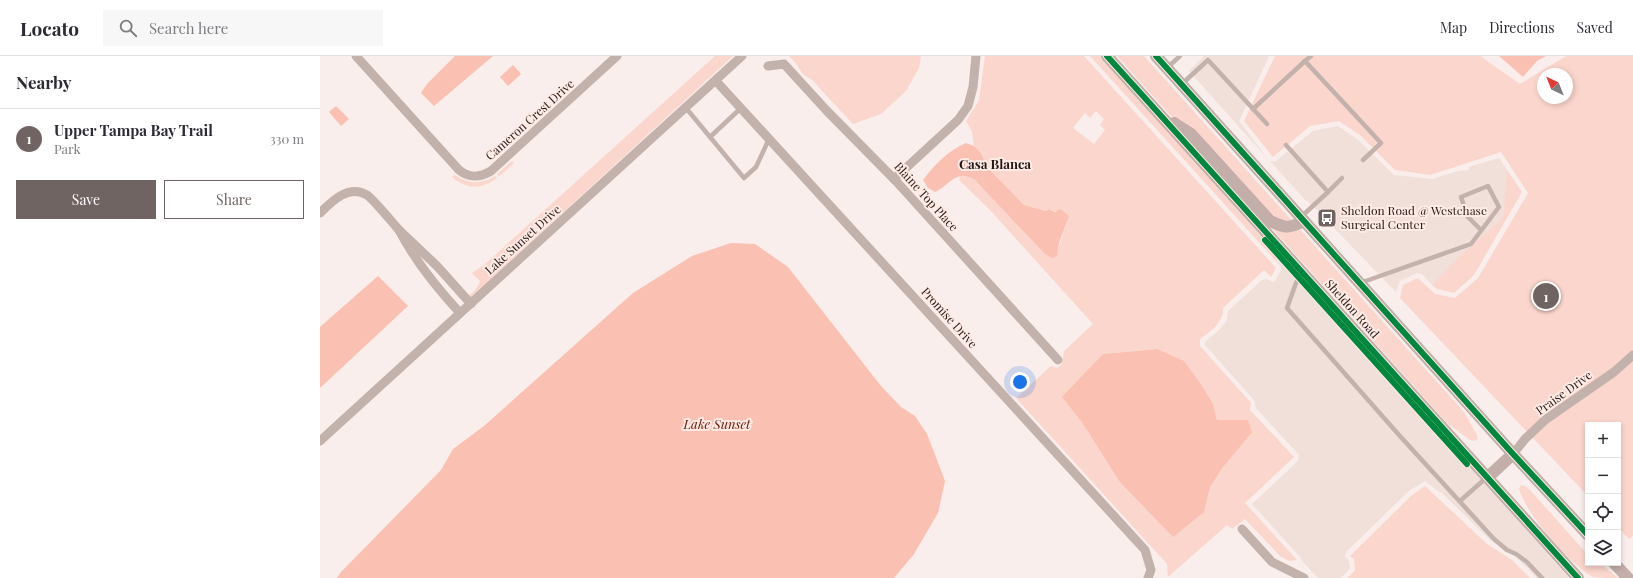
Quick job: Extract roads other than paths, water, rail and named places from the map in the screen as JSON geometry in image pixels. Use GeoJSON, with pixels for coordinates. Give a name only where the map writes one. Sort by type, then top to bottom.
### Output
{"type":"FeatureCollection","features":[{"type":"Feature","properties":{"kind":"main road","name":"Sheldon Road"},"geometry":{"type":"LineString","coordinates":[[1107,56],[1303,271],[1578,578]]}},
{"type":"Feature","properties":{"kind":"main road","name":"Sheldon Road"},"geometry":{"type":"LineString","coordinates":[[1156,56],[1513,454],[1585,532]]}},
{"type":"Feature","properties":{"kind":"main road"},"geometry":{"type":"LineString","coordinates":[[1162,117],[1191,134],[1270,221],[1284,228],[1294,226],[1302,219]]}},
{"type":"Feature","properties":{"kind":"main road"},"geometry":{"type":"LineString","coordinates":[[1488,477],[1513,454]]}},
{"type":"Feature","properties":{"kind":"main road"},"geometry":{"type":"LineString","coordinates":[[1617,566],[1628,578]]}},
{"type":"Feature","properties":{"kind":"street","name":"Cameron Crest Drive"},"geometry":{"type":"LineString","coordinates":[[356,56],[459,170],[463,173],[474,176],[486,174],[491,171],[617,56]]}},
{"type":"Feature","properties":{"kind":"street","name":"Lake Sunset Drive"},"geometry":{"type":"LineString","coordinates":[[320,441],[742,56]]}},
{"type":"Feature","properties":{"kind":"street"},"geometry":{"type":"LineString","coordinates":[[894,179],[958,120],[968,106],[973,87],[976,56]]}},
{"type":"Feature","properties":{"kind":"street","name":"Blaine Top Place"},"geometry":{"type":"LineString","coordinates":[[768,66],[784,64],[827,111],[894,179],[1058,360]]}},
{"type":"Feature","properties":{"kind":"street","name":"Promise Drive"},"geometry":{"type":"LineString","coordinates":[[716,81],[1144,550],[1151,570],[1148,578]]}},
{"type":"Feature","properties":{"kind":"street"},"geometry":{"type":"LineString","coordinates":[[320,212],[342,194],[354,192],[367,194],[399,230],[437,266],[471,304]]}},
{"type":"Feature","properties":{"kind":"street"},"geometry":{"type":"LineString","coordinates":[[399,230],[426,275],[460,313]]}},
{"type":"Feature","properties":{"kind":"street","name":"Praise Drive"},"geometry":{"type":"LineString","coordinates":[[1513,454],[1525,438],[1545,420],[1614,372],[1633,355]]}},
{"type":"Feature","properties":{"kind":"street"},"geometry":{"type":"LineString","coordinates":[[1242,529],[1272,562],[1303,578]]}},
{"type":"Feature","properties":{"kind":"lane"},"geometry":{"type":"LineString","coordinates":[[1167,68],[1180,56]]}},
{"type":"Feature","properties":{"kind":"lane"},"geometry":{"type":"LineString","coordinates":[[1181,85],[1212,56]]}},
{"type":"Feature","properties":{"kind":"lane"},"geometry":{"type":"LineString","coordinates":[[1253,109],[1311,56]]}},
{"type":"Feature","properties":{"kind":"lane"},"geometry":{"type":"LineString","coordinates":[[1208,60],[1267,124]]}},
{"type":"Feature","properties":{"kind":"lane"},"geometry":{"type":"LineString","coordinates":[[1305,61],[1381,143],[1363,160]]}},
{"type":"Feature","properties":{"kind":"lane"},"geometry":{"type":"LineString","coordinates":[[686,108],[744,178],[756,167],[769,139]]}},
{"type":"Feature","properties":{"kind":"lane"},"geometry":{"type":"LineString","coordinates":[[710,137],[741,108]]}},
{"type":"Feature","properties":{"kind":"lane"},"geometry":{"type":"LineString","coordinates":[[1286,145],[1328,192]]}},
{"type":"Feature","properties":{"kind":"lane"},"geometry":{"type":"LineString","coordinates":[[1302,219],[1342,178]]}},
{"type":"Feature","properties":{"kind":"lane"},"geometry":{"type":"LineString","coordinates":[[1359,283],[1471,244],[1499,207],[1488,186],[1461,198],[1468,216],[1481,230]]}},
{"type":"Feature","properties":{"kind":"lane"},"geometry":{"type":"LineString","coordinates":[[1303,271],[1296,283],[1287,308],[1399,435],[1494,539],[1507,550],[1516,554],[1527,562],[1542,578]]}},
{"type":"Feature","properties":{"kind":"lane"},"geometry":{"type":"LineString","coordinates":[[1460,501],[1488,477]]}},
{"type":"Feature","properties":{"kind":"water"},"geometry":{"type":"Polygon","coordinates":[[[455,56],[493,56],[434,106],[421,93],[427,84],[455,56]]]}},
{"type":"Feature","properties":{"kind":"water"},"geometry":{"type":"Polygon","coordinates":[[[1499,56],[1546,56],[1537,61],[1523,77],[1499,56]]]}},
{"type":"Feature","properties":{"kind":"water"},"geometry":{"type":"Polygon","coordinates":[[[513,65],[521,74],[508,86],[500,77],[513,65]]]}},
{"type":"Feature","properties":{"kind":"water"},"geometry":{"type":"Polygon","coordinates":[[[336,106],[349,119],[341,126],[329,112],[336,106]]]}},
{"type":"Feature","properties":{"kind":"water"},"geometry":{"type":"Polygon","coordinates":[[[966,143],[974,146],[981,153],[988,168],[1024,205],[1046,211],[1049,209],[1055,212],[1060,209],[1069,216],[1059,243],[1057,256],[1052,258],[1045,254],[975,180],[963,176],[954,179],[935,192],[928,188],[923,180],[927,174],[948,154],[966,143]]]}},
{"type":"Feature","properties":{"kind":"water","name":"Lake Sunset"},"geometry":{"type":"Polygon","coordinates":[[[731,243],[755,244],[788,267],[881,386],[901,407],[915,416],[927,434],[945,481],[938,513],[914,554],[894,578],[337,578],[341,572],[441,470],[453,449],[484,426],[633,293],[692,256],[731,243]]]}},
{"type":"Feature","properties":{"kind":"water"},"geometry":{"type":"Polygon","coordinates":[[[378,276],[408,306],[320,388],[320,327],[378,276]]]}},
{"type":"Feature","properties":{"kind":"water"},"geometry":{"type":"Polygon","coordinates":[[[1157,349],[1184,361],[1213,404],[1217,420],[1248,420],[1252,432],[1223,467],[1210,487],[1204,512],[1173,537],[1120,482],[1081,421],[1062,397],[1103,354],[1157,349]]]}},
{"type":"Feature","properties":{"kind":"place","name":"Sheldon Road @ Westchase Surgical Center"},"geometry":{"type":"Point","coordinates":[1327,218]}},
{"type":"Feature","properties":{"kind":"place","name":"Upper Tampa Bay Trail"},"geometry":{"type":"Point","coordinates":[1546,296]}},
{"type":"Feature","properties":{"kind":"district","name":"Casa Blanca"},"geometry":{"type":"Point","coordinates":[995,164]}}]}
